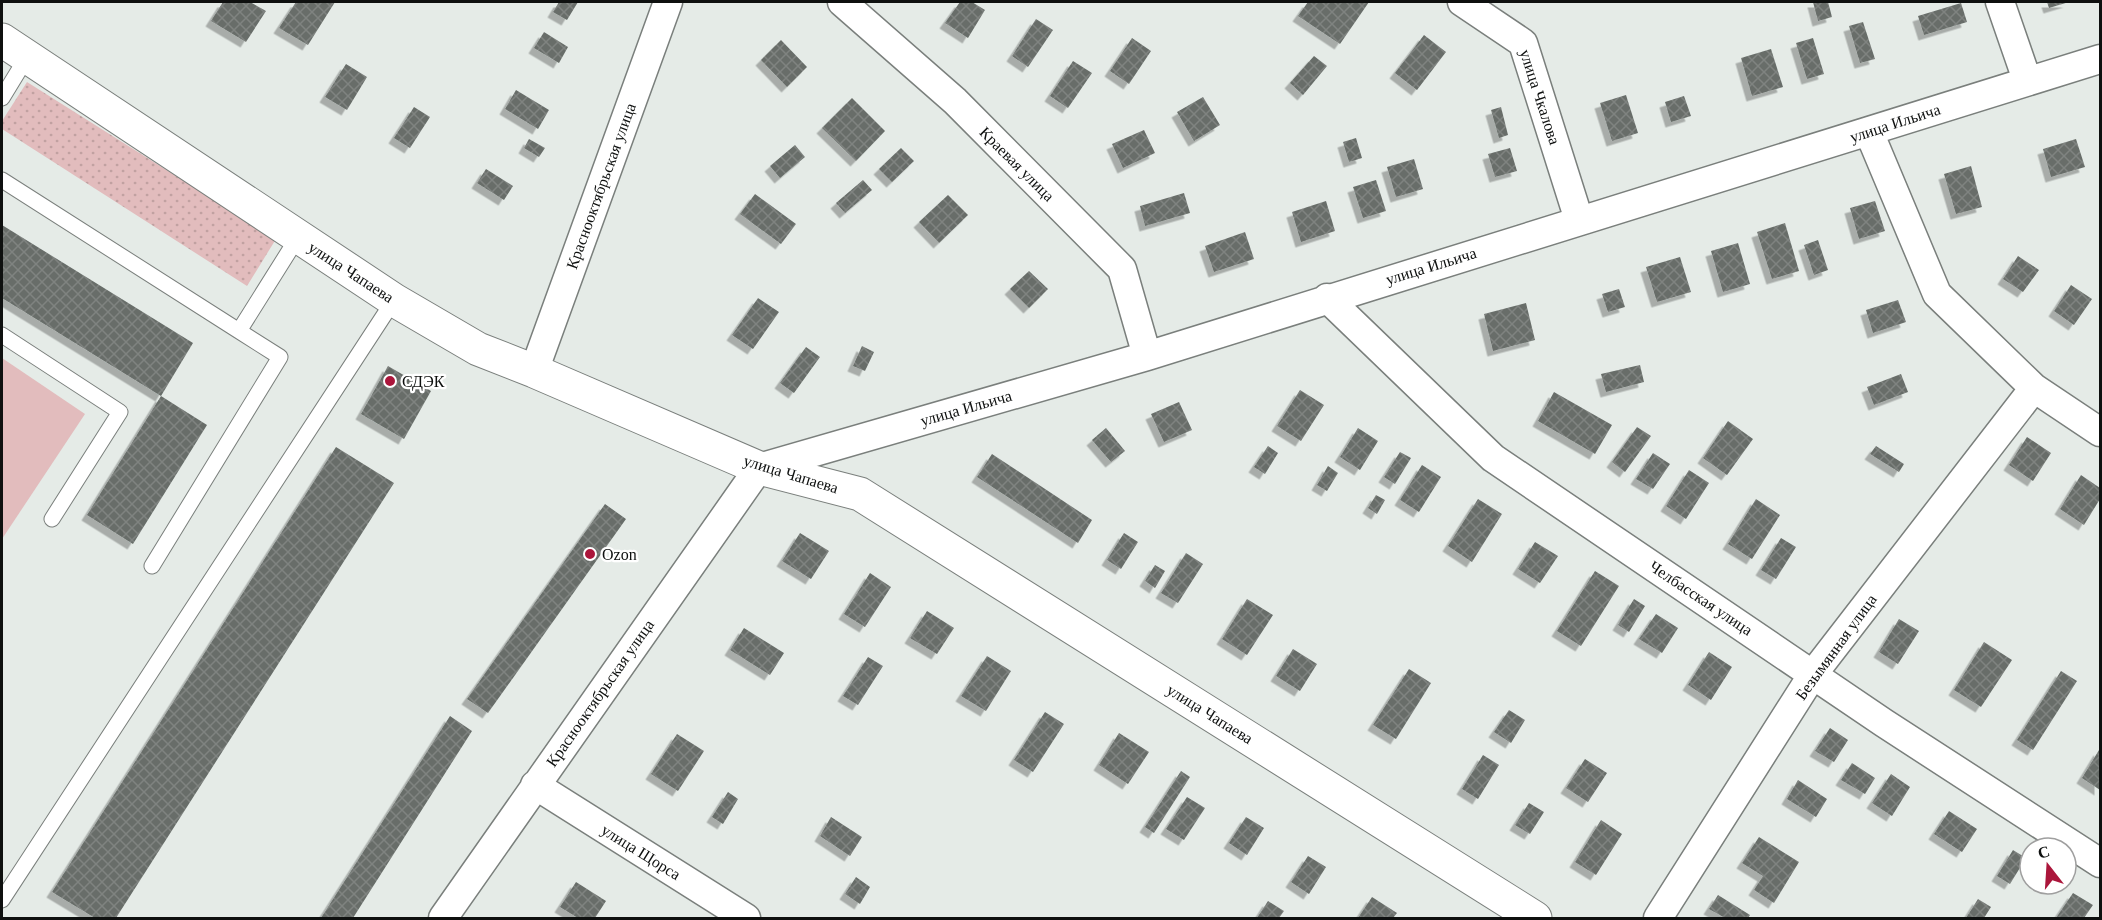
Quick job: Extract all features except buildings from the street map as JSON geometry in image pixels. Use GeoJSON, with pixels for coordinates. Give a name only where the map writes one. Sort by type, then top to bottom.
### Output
{"type":"FeatureCollection","features":[{"type":"Feature","properties":{"kind":"main road","name":"улица Чапаева"},"geometry":{"type":"LineString","coordinates":[[14,49],[394,300],[478,350],[534,371],[759,468],[860,494],[1535,918]]}},
{"type":"Feature","properties":{"kind":"street","name":"Краснооктябрьская улица"},"geometry":{"type":"LineString","coordinates":[[534,371],[668,2]]}},
{"type":"Feature","properties":{"kind":"street","name":"Краевая улица"},"geometry":{"type":"LineString","coordinates":[[842,2],[955,101],[1122,269],[1147,356]]}},
{"type":"Feature","properties":{"kind":"street","name":"улица Чкалова"},"geometry":{"type":"LineString","coordinates":[[1462,2],[1523,43],[1580,220]]}},
{"type":"Feature","properties":{"kind":"street"},"geometry":{"type":"LineString","coordinates":[[2000,2],[2027,80]]}},
{"type":"Feature","properties":{"kind":"street","name":"улица Ильича"},"geometry":{"type":"LineString","coordinates":[[759,468],[1147,356],[2100,58]]}},
{"type":"Feature","properties":{"kind":"street"},"geometry":{"type":"LineString","coordinates":[[1869,132],[1937,294],[2034,388],[2100,432]]}},
{"type":"Feature","properties":{"kind":"street","name":"Челбасская улица"},"geometry":{"type":"LineString","coordinates":[[1327,298],[1493,458],[1884,723],[2100,863]]}},
{"type":"Feature","properties":{"kind":"street","name":"Безымянная улица"},"geometry":{"type":"LineString","coordinates":[[1658,918],[1813,674],[2034,388]]}},
{"type":"Feature","properties":{"kind":"street","name":"Краснооктябрьская улица"},"geometry":{"type":"LineString","coordinates":[[443,918],[759,468]]}},
{"type":"Feature","properties":{"kind":"street","name":"улица Щорса"},"geometry":{"type":"LineString","coordinates":[[536,785],[746,918]]}},
{"type":"Feature","properties":{"kind":"lane"},"geometry":{"type":"LineString","coordinates":[[2,98],[14,49]]}},
{"type":"Feature","properties":{"kind":"lane"},"geometry":{"type":"LineString","coordinates":[[2,180],[280,357],[152,566]]}},
{"type":"Feature","properties":{"kind":"lane"},"geometry":{"type":"LineString","coordinates":[[239,331],[298,237]]}},
{"type":"Feature","properties":{"kind":"lane"},"geometry":{"type":"LineString","coordinates":[[2,900],[394,300]]}},
{"type":"Feature","properties":{"kind":"lane"},"geometry":{"type":"LineString","coordinates":[[2,335],[120,412],[52,519]]}},
{"type":"Feature","properties":{"kind":"shaded area"},"geometry":{"type":"Polygon","coordinates":[[[27,82],[276,239],[247,286],[2,129],[2,121],[27,82]]]}},
{"type":"Feature","properties":{"kind":"shaded area"},"geometry":{"type":"Polygon","coordinates":[[[2,358],[85,414],[2,539],[2,358]]]}},
{"type":"Feature","properties":{"kind":"place","name":"СДЭК"},"geometry":{"type":"Point","coordinates":[390,381]}},
{"type":"Feature","properties":{"kind":"place","name":"Ozon"},"geometry":{"type":"Point","coordinates":[590,554]}}]}
